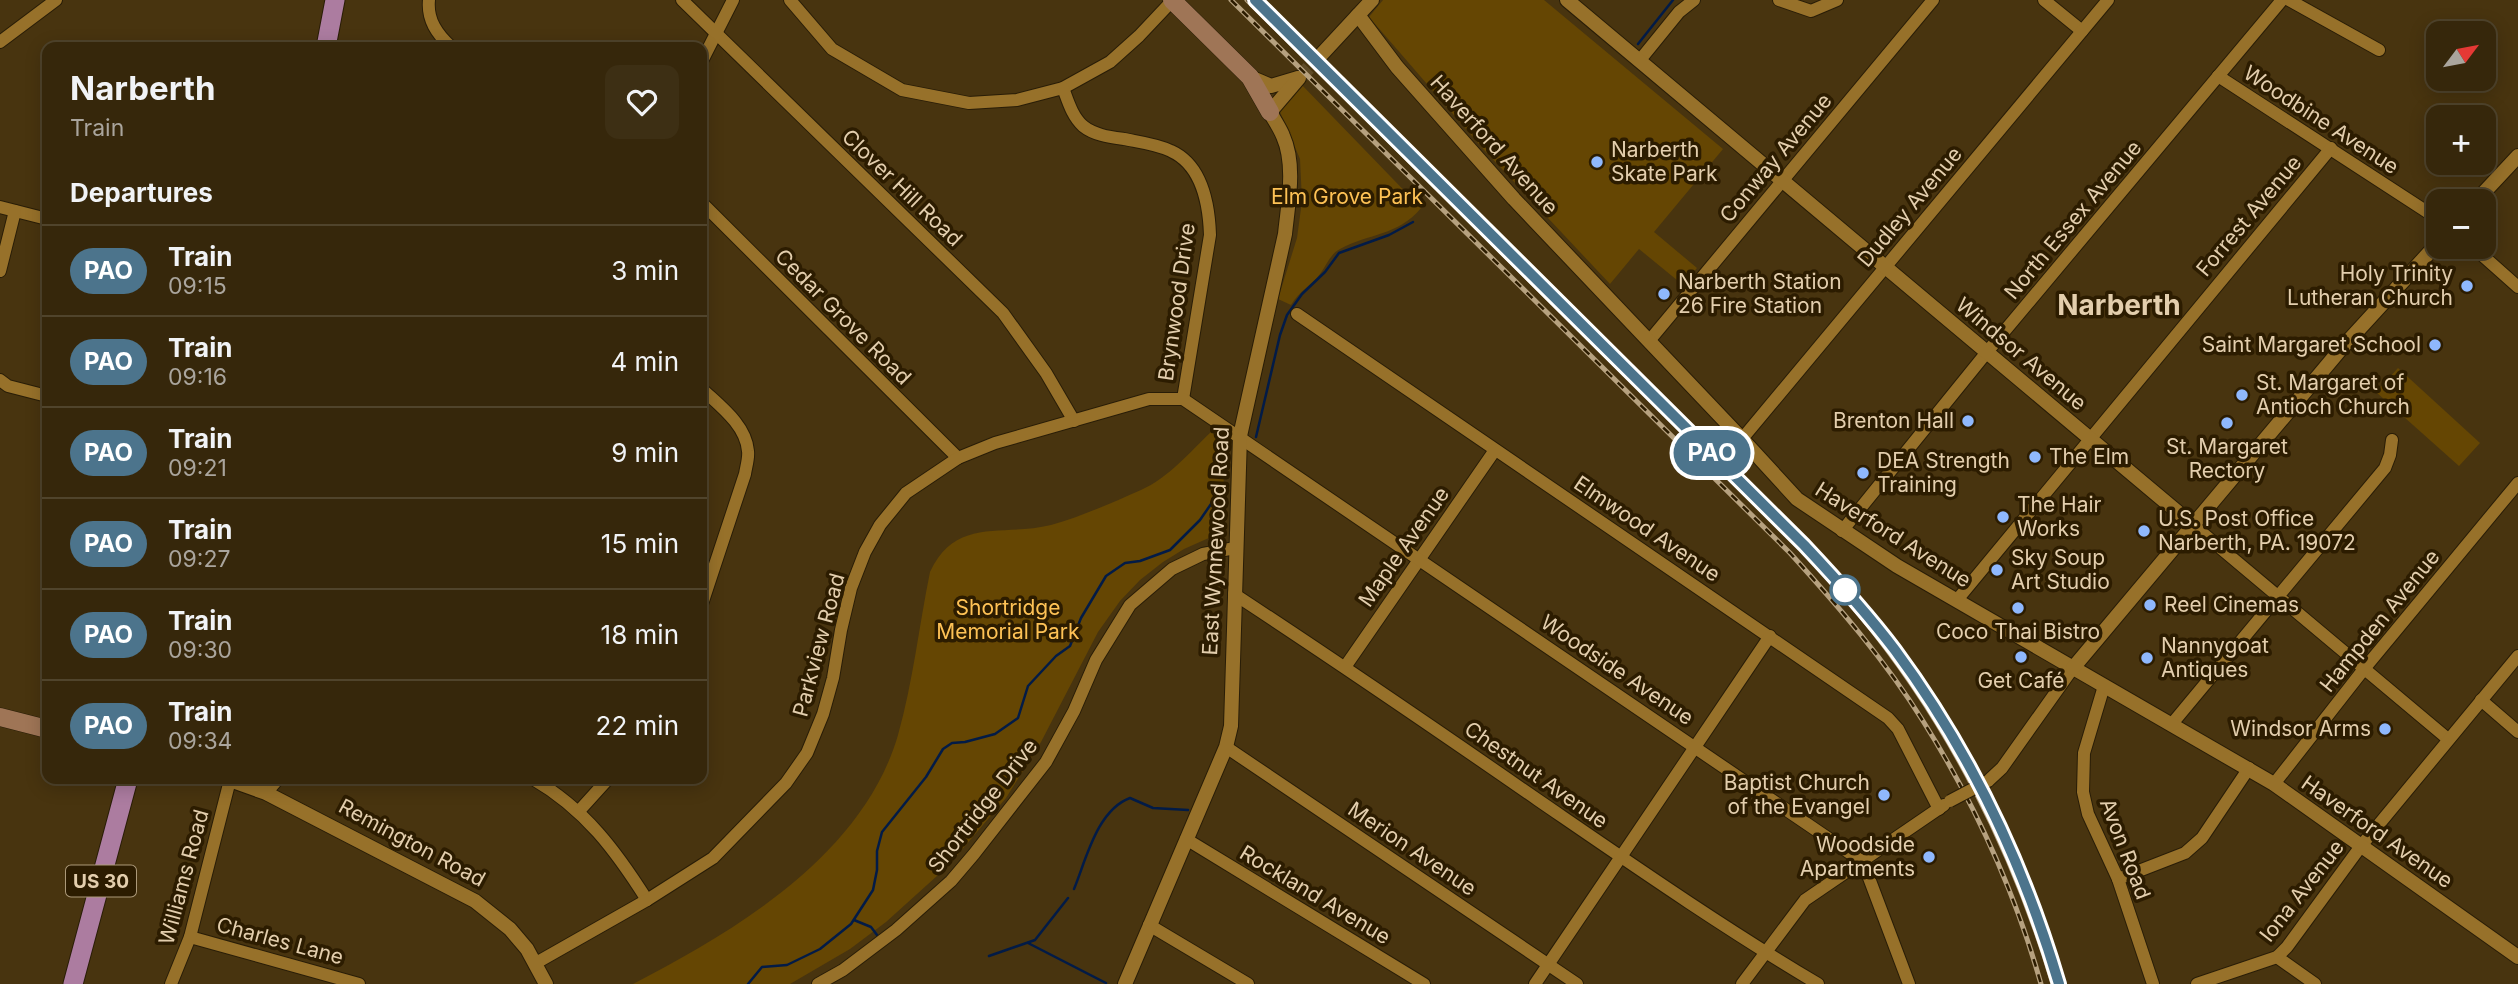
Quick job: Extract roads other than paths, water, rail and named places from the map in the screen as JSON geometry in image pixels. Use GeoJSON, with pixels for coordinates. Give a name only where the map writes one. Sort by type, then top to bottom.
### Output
{"type":"FeatureCollection","features":[{"type":"Feature","properties":{"kind":"highway"},"geometry":{"type":"LineString","coordinates":[[327,42],[335,0]]}},
{"type":"Feature","properties":{"kind":"highway","name":"US 30"},"geometry":{"type":"LineString","coordinates":[[73,984],[127,784]]}},
{"type":"Feature","properties":{"kind":"main road","name":"East Wynnewood Road"},"geometry":{"type":"LineString","coordinates":[[1172,0],[1250,77],[1270,112]]}},
{"type":"Feature","properties":{"kind":"main road"},"geometry":{"type":"LineString","coordinates":[[0,717],[42,728]]}},
{"type":"Feature","properties":{"kind":"street"},"geometry":{"type":"LineString","coordinates":[[0,42],[56,0]]}},
{"type":"Feature","properties":{"kind":"street"},"geometry":{"type":"LineString","coordinates":[[429,0],[430,20],[446,42]]}},
{"type":"Feature","properties":{"kind":"street","name":"Clover Hill Road"},"geometry":{"type":"LineString","coordinates":[[682,0],[1003,313],[1046,373],[1074,421]]}},
{"type":"Feature","properties":{"kind":"street"},"geometry":{"type":"LineString","coordinates":[[707,51],[733,0]]}},
{"type":"Feature","properties":{"kind":"street"},"geometry":{"type":"LineString","coordinates":[[790,0],[832,49],[902,90],[969,103],[1017,100],[1063,88],[1110,62],[1139,36],[1172,0]]}},
{"type":"Feature","properties":{"kind":"street"},"geometry":{"type":"LineString","coordinates":[[1321,55],[1372,0]]}},
{"type":"Feature","properties":{"kind":"street","name":"Windsor Avenue"},"geometry":{"type":"LineString","coordinates":[[1567,0],[2448,739]]}},
{"type":"Feature","properties":{"kind":"street"},"geometry":{"type":"LineString","coordinates":[[1640,60],[1679,12],[1694,0]]}},
{"type":"Feature","properties":{"kind":"street"},"geometry":{"type":"LineString","coordinates":[[1779,0],[1811,11],[1837,0]]}},
{"type":"Feature","properties":{"kind":"street","name":"Conway Avenue"},"geometry":{"type":"LineString","coordinates":[[1649,341],[1933,0]]}},
{"type":"Feature","properties":{"kind":"street"},"geometry":{"type":"LineString","coordinates":[[2044,0],[2082,31]]}},
{"type":"Feature","properties":{"kind":"street","name":"Dudley Avenue"},"geometry":{"type":"LineString","coordinates":[[1742,439],[2108,0]]}},
{"type":"Feature","properties":{"kind":"street","name":"North Essex Avenue"},"geometry":{"type":"LineString","coordinates":[[1842,531],[1987,352],[2282,0]]}},
{"type":"Feature","properties":{"kind":"street"},"geometry":{"type":"LineString","coordinates":[[2289,0],[2379,50]]}},
{"type":"Feature","properties":{"kind":"street","name":"Haverford Avenue"},"geometry":{"type":"LineString","coordinates":[[1359,15],[1396,67],[1505,189],[1797,499],[1842,531],[1957,600],[2249,768],[2518,957]]}},
{"type":"Feature","properties":{"kind":"street","name":"Woodbine Avenue"},"geometry":{"type":"LineString","coordinates":[[2218,76],[2426,211]]}},
{"type":"Feature","properties":{"kind":"street"},"geometry":{"type":"LineString","coordinates":[[1250,77],[1271,86],[1299,78],[1270,112]]}},
{"type":"Feature","properties":{"kind":"street","name":"Brynwood Drive"},"geometry":{"type":"LineString","coordinates":[[1063,88],[1072,112],[1083,125],[1098,134],[1173,151],[1192,167],[1200,186],[1209,211],[1209,235],[1183,399]]}},
{"type":"Feature","properties":{"kind":"street","name":"East Wynnewood Road"},"geometry":{"type":"LineString","coordinates":[[1125,984],[1226,747],[1231,726],[1235,548],[1241,436],[1285,234],[1289,200],[1289,170],[1284,138],[1270,112]]}},
{"type":"Feature","properties":{"kind":"street","name":"Forrest Avenue"},"geometry":{"type":"LineString","coordinates":[[1957,600],[2331,148]]}},
{"type":"Feature","properties":{"kind":"street"},"geometry":{"type":"LineString","coordinates":[[2487,189],[2518,156]]}},
{"type":"Feature","properties":{"kind":"street"},"geometry":{"type":"LineString","coordinates":[[0,207],[42,218]]}},
{"type":"Feature","properties":{"kind":"street","name":"Cedar Grove Road"},"geometry":{"type":"LineString","coordinates":[[707,208],[958,458]]}},
{"type":"Feature","properties":{"kind":"street"},"geometry":{"type":"LineString","coordinates":[[0,271],[15,211]]}},
{"type":"Feature","properties":{"kind":"street"},"geometry":{"type":"LineString","coordinates":[[1742,984],[1805,900],[1945,805],[1988,780],[2002,768],[2073,668],[2340,350],[2426,256]]}},
{"type":"Feature","properties":{"kind":"street"},"geometry":{"type":"LineString","coordinates":[[2486,259],[2518,287]]}},
{"type":"Feature","properties":{"kind":"street","name":"Elmwood Avenue"},"geometry":{"type":"LineString","coordinates":[[1297,314],[1888,718],[1898,729],[1945,805]]}},
{"type":"Feature","properties":{"kind":"street"},"geometry":{"type":"LineString","coordinates":[[0,380],[8,386],[42,395]]}},
{"type":"Feature","properties":{"kind":"street"},"geometry":{"type":"LineString","coordinates":[[707,394],[729,414],[742,432],[748,452],[744,474],[707,589]]}},
{"type":"Feature","properties":{"kind":"street"},"geometry":{"type":"LineString","coordinates":[[1183,399],[1241,436]]}},
{"type":"Feature","properties":{"kind":"street","name":"Parkview Road"},"geometry":{"type":"LineString","coordinates":[[536,963],[647,900],[713,858],[786,783],[807,754],[833,678],[849,598],[865,552],[880,525],[906,494],[958,458],[995,443],[1149,400],[1183,399]]}},
{"type":"Feature","properties":{"kind":"street","name":"Woodside Avenue"},"geometry":{"type":"LineString","coordinates":[[1241,436],[1863,862]]}},
{"type":"Feature","properties":{"kind":"street"},"geometry":{"type":"LineString","coordinates":[[2171,724],[2385,468],[2392,440]]}},
{"type":"Feature","properties":{"kind":"street","name":"Maple Avenue"},"geometry":{"type":"LineString","coordinates":[[1345,667],[1495,450]]}},
{"type":"Feature","properties":{"kind":"street","name":"Hampden Avenue"},"geometry":{"type":"LineString","coordinates":[[2274,784],[2364,669],[2518,484]]}},
{"type":"Feature","properties":{"kind":"street","name":"Shortridge Drive"},"geometry":{"type":"LineString","coordinates":[[818,984],[843,970],[896,930],[951,881],[974,854],[1046,762],[1074,711],[1096,660],[1130,605],[1172,569],[1203,554],[1235,548]]}},
{"type":"Feature","properties":{"kind":"street","name":"Chestnut Avenue"},"geometry":{"type":"LineString","coordinates":[[1234,594],[1622,858],[1818,984]]}},
{"type":"Feature","properties":{"kind":"street"},"geometry":{"type":"LineString","coordinates":[[1535,984],[1770,636]]}},
{"type":"Feature","properties":{"kind":"street","name":"Iona Avenue"},"geometry":{"type":"LineString","coordinates":[[2197,984],[2277,957],[2287,947],[2361,846],[2518,656]]}},
{"type":"Feature","properties":{"kind":"street","name":"Avon Road"},"geometry":{"type":"LineString","coordinates":[[2104,686],[2084,753],[2083,792],[2088,814],[2118,879],[2152,984]]}},
{"type":"Feature","properties":{"kind":"street"},"geometry":{"type":"LineString","coordinates":[[2480,700],[2518,732]]}},
{"type":"Feature","properties":{"kind":"street","name":"Merion Avenue"},"geometry":{"type":"LineString","coordinates":[[1226,747],[1577,984]]}},
{"type":"Feature","properties":{"kind":"street"},"geometry":{"type":"LineString","coordinates":[[2118,879],[2185,853],[2202,838],[2249,768]]}},
{"type":"Feature","properties":{"kind":"street","name":"Williams Road"},"geometry":{"type":"LineString","coordinates":[[171,984],[190,937],[228,784]]}},
{"type":"Feature","properties":{"kind":"street","name":"Remington Road"},"geometry":{"type":"LineString","coordinates":[[242,784],[266,793],[475,901],[510,929],[536,963],[546,984]]}},
{"type":"Feature","properties":{"kind":"street"},"geometry":{"type":"LineString","coordinates":[[266,793],[274,784]]}},
{"type":"Feature","properties":{"kind":"street"},"geometry":{"type":"LineString","coordinates":[[540,784],[579,811],[617,853],[647,900]]}},
{"type":"Feature","properties":{"kind":"street"},"geometry":{"type":"LineString","coordinates":[[579,811],[603,784]]}},
{"type":"Feature","properties":{"kind":"street","name":"Rockland Avenue"},"geometry":{"type":"LineString","coordinates":[[1186,839],[1424,984]]}},
{"type":"Feature","properties":{"kind":"street"},"geometry":{"type":"LineString","coordinates":[[1863,862],[1909,984]]}},
{"type":"Feature","properties":{"kind":"street"},"geometry":{"type":"LineString","coordinates":[[1149,925],[1248,984]]}},
{"type":"Feature","properties":{"kind":"street","name":"Charles Lane"},"geometry":{"type":"LineString","coordinates":[[190,937],[359,984]]}},
{"type":"Feature","properties":{"kind":"street"},"geometry":{"type":"LineString","coordinates":[[2277,957],[2315,984]]}},
{"type":"Feature","properties":{"kind":"waterway"},"geometry":{"type":"LineString","coordinates":[[1638,44],[1673,0]]}},
{"type":"Feature","properties":{"kind":"waterway"},"geometry":{"type":"LineString","coordinates":[[1256,437],[1280,335],[1287,315],[1302,294],[1325,272],[1339,253],[1389,235],[1413,222]]}},
{"type":"Feature","properties":{"kind":"waterway"},"geometry":{"type":"LineString","coordinates":[[748,984],[762,967],[787,965],[820,949],[851,924],[873,890],[882,832],[926,777],[943,749],[952,743],[995,734],[1018,718],[1028,686],[1056,656],[1070,646],[1081,618],[1106,576],[1125,563],[1140,561],[1170,550],[1200,520],[1222,488]]}},
{"type":"Feature","properties":{"kind":"waterway"},"geometry":{"type":"LineString","coordinates":[[1074,889],[1094,837],[1109,813],[1119,804],[1130,798],[1153,808],[1188,810]]}},
{"type":"Feature","properties":{"kind":"waterway"},"geometry":{"type":"LineString","coordinates":[[989,956],[1035,940],[1068,898]]}},
{"type":"Feature","properties":{"kind":"waterway"},"geometry":{"type":"LineString","coordinates":[[854,920],[871,927],[877,935]]}},
{"type":"Feature","properties":{"kind":"waterway"},"geometry":{"type":"LineString","coordinates":[[1028,943],[1106,983]]}},
{"type":"Feature","properties":{"kind":"tunnel"},"geometry":{"type":"LineString","coordinates":[[1299,78],[1321,55]]}},
{"type":"Feature","properties":{"kind":"railway"},"geometry":{"type":"LineString","coordinates":[[1231,0],[1790,553],[1860,634],[1908,698],[1959,783],[2006,882],[2041,984]]}},
{"type":"Feature","properties":{"kind":"railway"},"geometry":{"type":"LineString","coordinates":[[1247,0],[1731,477],[1859,614],[1921,699],[1974,789],[2018,885],[2053,984]]}},
{"type":"Feature","properties":{"kind":"train","name":"PAO"},"geometry":{"type":"LineString","coordinates":[[1255,0],[1804,545],[1855,601],[1894,649],[1922,690],[1949,732],[1992,810],[2037,918],[2059,984]]}},
{"type":"Feature","properties":{"kind":"place","name":"Narberth Skate Park"},"geometry":{"type":"Point","coordinates":[1597,162]}},
{"type":"Feature","properties":{"kind":"place","name":"Holy Trinity Lutheran Church"},"geometry":{"type":"Point","coordinates":[2467,286]}},
{"type":"Feature","properties":{"kind":"place","name":"Narberth Station 26 Fire Station"},"geometry":{"type":"Point","coordinates":[1664,294]}},
{"type":"Feature","properties":{"kind":"place","name":"Saint Margaret School"},"geometry":{"type":"Point","coordinates":[2435,345]}},
{"type":"Feature","properties":{"kind":"place","name":"St. Margaret of Antioch Church"},"geometry":{"type":"Point","coordinates":[2242,395]}},
{"type":"Feature","properties":{"kind":"place","name":"Brenton Hall"},"geometry":{"type":"Point","coordinates":[1968,421]}},
{"type":"Feature","properties":{"kind":"place","name":"St. Margaret Rectory"},"geometry":{"type":"Point","coordinates":[2227,423]}},
{"type":"Feature","properties":{"kind":"place","name":"The Elm"},"geometry":{"type":"Point","coordinates":[2035,457]}},
{"type":"Feature","properties":{"kind":"place","name":"DEA Strength Training"},"geometry":{"type":"Point","coordinates":[1863,473]}},
{"type":"Feature","properties":{"kind":"place","name":"The Hair Works"},"geometry":{"type":"Point","coordinates":[2003,517]}},
{"type":"Feature","properties":{"kind":"place","name":"U.S. Post Office Narberth, PA. 19072"},"geometry":{"type":"Point","coordinates":[2144,531]}},
{"type":"Feature","properties":{"kind":"place","name":"Sky Soup Art Studio"},"geometry":{"type":"Point","coordinates":[1997,570]}},
{"type":"Feature","properties":{"kind":"place","name":"Reel Cinemas"},"geometry":{"type":"Point","coordinates":[2150,605]}},
{"type":"Feature","properties":{"kind":"place","name":"Coco Thai Bistro"},"geometry":{"type":"Point","coordinates":[2018,608]}},
{"type":"Feature","properties":{"kind":"place","name":"Get Café"},"geometry":{"type":"Point","coordinates":[2021,657]}},
{"type":"Feature","properties":{"kind":"place","name":"Nannygoat Antiques"},"geometry":{"type":"Point","coordinates":[2147,658]}},
{"type":"Feature","properties":{"kind":"place","name":"Windsor Arms"},"geometry":{"type":"Point","coordinates":[2385,729]}},
{"type":"Feature","properties":{"kind":"place","name":"Baptist Church of the Evangel"},"geometry":{"type":"Point","coordinates":[1884,795]}},
{"type":"Feature","properties":{"kind":"place","name":"Woodside Apartments"},"geometry":{"type":"Point","coordinates":[1929,857]}},
{"type":"Feature","properties":{"kind":"district","name":"Narberth"},"geometry":{"type":"Point","coordinates":[2119,305]}},
{"type":"Feature","properties":{"kind":"park label","name":"Elm Grove Park"},"geometry":{"type":"Point","coordinates":[1347,197]}},
{"type":"Feature","properties":{"kind":"park label","name":"Shortridge Memorial Park"},"geometry":{"type":"Point","coordinates":[1008,620]}}]}
